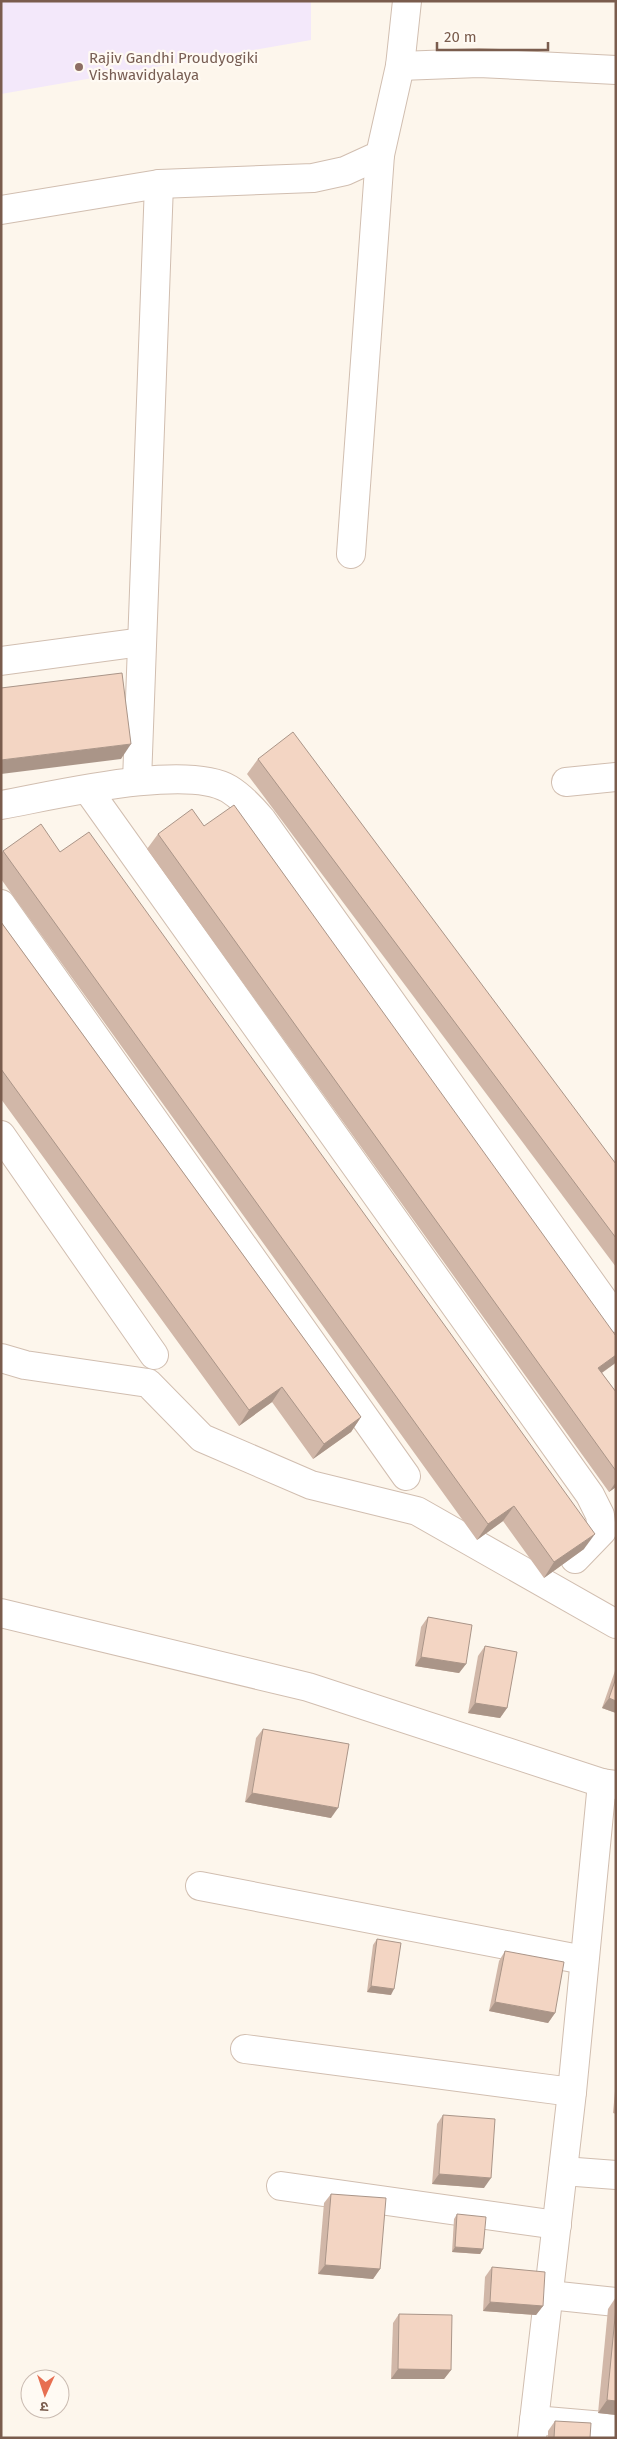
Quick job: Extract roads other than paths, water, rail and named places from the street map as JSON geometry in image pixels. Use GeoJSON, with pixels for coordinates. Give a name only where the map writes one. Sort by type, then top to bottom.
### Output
{"type":"FeatureCollection","features":[{"type":"Feature","properties":{"kind":"street"},"geometry":{"type":"LineString","coordinates":[[351,554],[380,155],[400,66],[407,1]]}},
{"type":"Feature","properties":{"kind":"street"},"geometry":{"type":"LineString","coordinates":[[400,66],[479,63],[616,70]]}},
{"type":"Feature","properties":{"kind":"street"},"geometry":{"type":"LineString","coordinates":[[1,210],[159,184],[312,178],[345,171],[380,155]]}},
{"type":"Feature","properties":{"kind":"street"},"geometry":{"type":"LineString","coordinates":[[137,781],[159,184]]}},
{"type":"Feature","properties":{"kind":"street"},"geometry":{"type":"LineString","coordinates":[[1,661],[142,642]]}},
{"type":"Feature","properties":{"kind":"street"},"geometry":{"type":"LineString","coordinates":[[566,782],[616,777]]}},
{"type":"Feature","properties":{"kind":"street"},"geometry":{"type":"LineString","coordinates":[[1,805],[137,781],[205,780],[228,788],[257,814],[616,1318]]}},
{"type":"Feature","properties":{"kind":"street"},"geometry":{"type":"LineString","coordinates":[[88,790],[590,1494],[600,1515],[602,1531],[575,1559]]}},
{"type":"Feature","properties":{"kind":"street"},"geometry":{"type":"LineString","coordinates":[[1,904],[406,1476]]}},
{"type":"Feature","properties":{"kind":"street"},"geometry":{"type":"LineString","coordinates":[[1,1135],[154,1355]]}},
{"type":"Feature","properties":{"kind":"street"},"geometry":{"type":"LineString","coordinates":[[1,1358],[25,1365],[148,1383],[202,1438],[311,1486],[417,1511],[616,1624]]}},
{"type":"Feature","properties":{"kind":"street"},"geometry":{"type":"LineString","coordinates":[[1,1614],[308,1687],[609,1784],[584,1960],[572,2092],[533,2429],[616,2427]]}},
{"type":"Feature","properties":{"kind":"street"},"geometry":{"type":"LineString","coordinates":[[200,1886],[584,1960]]}},
{"type":"Feature","properties":{"kind":"street"},"geometry":{"type":"LineString","coordinates":[[245,2048],[572,2092]]}},
{"type":"Feature","properties":{"kind":"street"},"geometry":{"type":"LineString","coordinates":[[563,2171],[616,2175]]}},
{"type":"Feature","properties":{"kind":"street"},"geometry":{"type":"LineString","coordinates":[[281,2186],[557,2225]]}},
{"type":"Feature","properties":{"kind":"street"},"geometry":{"type":"LineString","coordinates":[[549,2295],[616,2302]]}},
{"type":"Feature","properties":{"kind":"place","name":"Rajiv Gandhi Proudyogiki Vishwavidyalaya"},"geometry":{"type":"Point","coordinates":[79,67]}}]}
